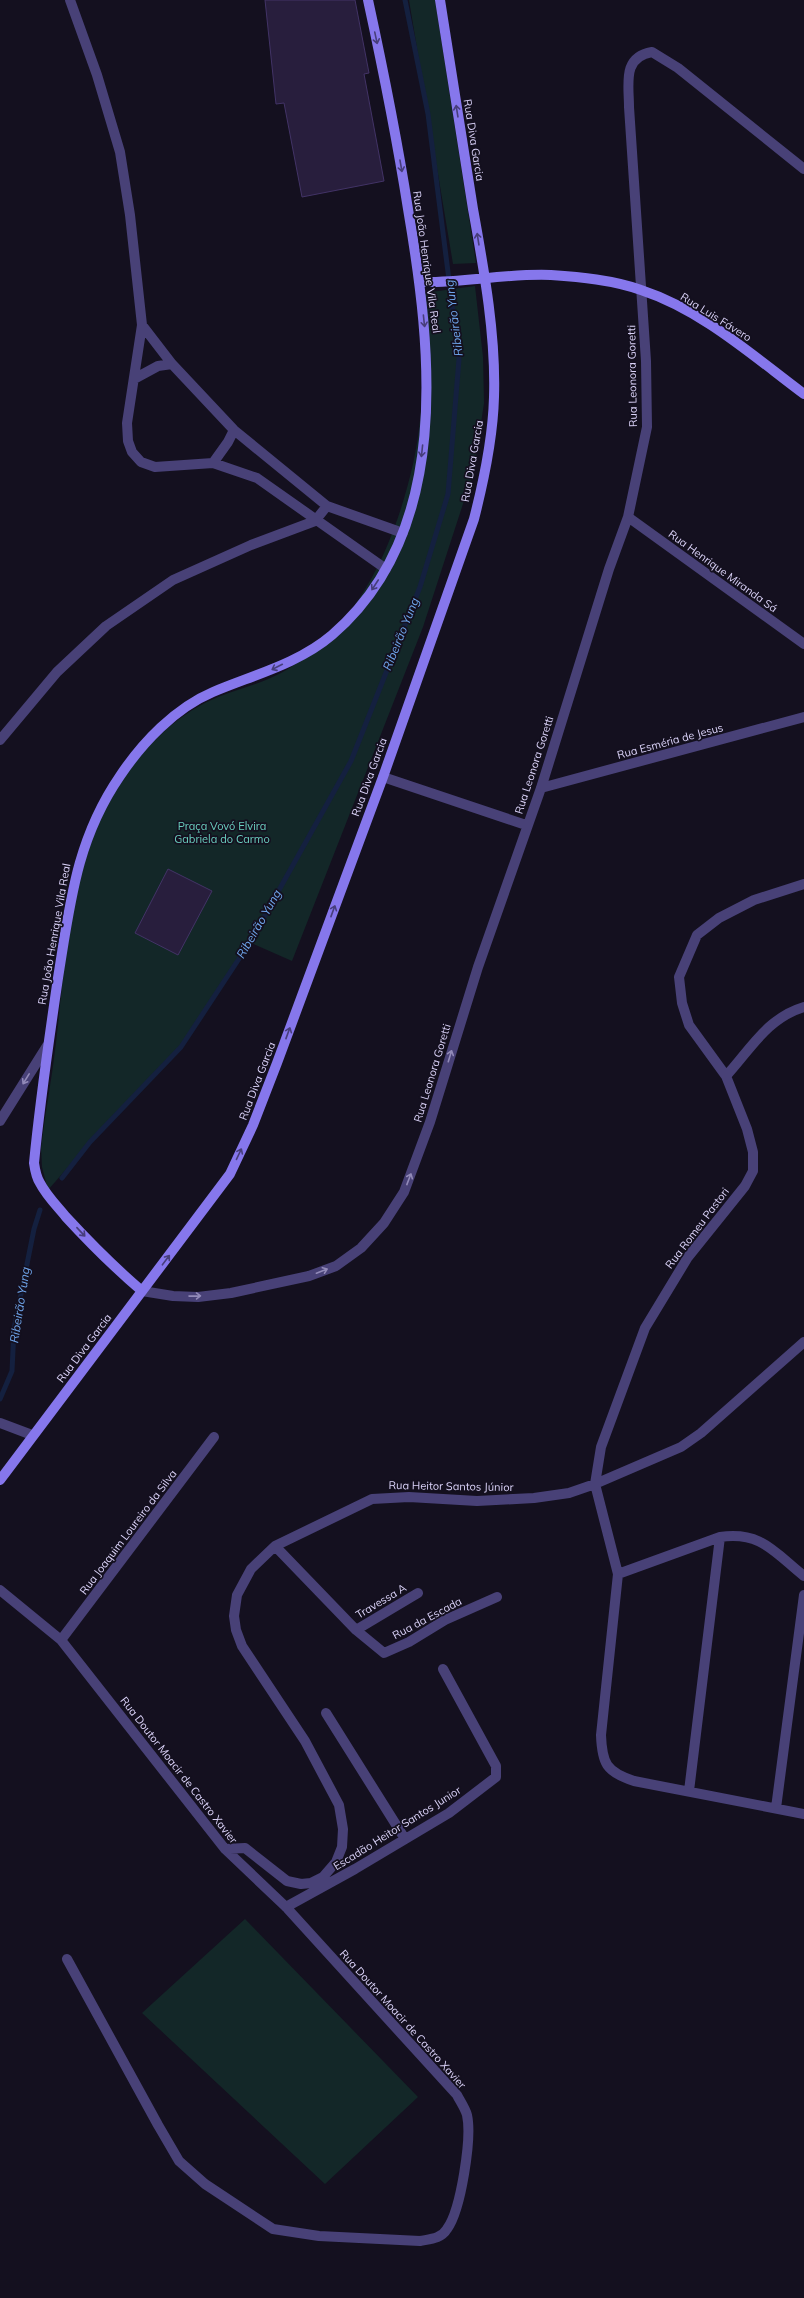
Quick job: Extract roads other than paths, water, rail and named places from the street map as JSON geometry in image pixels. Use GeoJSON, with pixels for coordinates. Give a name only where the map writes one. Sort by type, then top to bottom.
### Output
{"type":"FeatureCollection","features":[{"type":"Feature","properties":{"kind":"street"},"geometry":{"type":"LineString","coordinates":[[70,0],[97,75],[120,152],[130,215],[142,325],[127,423],[128,441],[132,452],[142,462],[155,467],[213,463],[257,478],[314,520],[386,569]]}},
{"type":"Feature","properties":{"kind":"street","name":"Rua João Henrique Vila Real"},"geometry":{"type":"LineString","coordinates":[[142,1292],[109,1262],[54,1203],[40,1184],[36,1175],[35,1152],[47,1046],[73,884],[82,848],[101,807],[119,776],[150,738],[191,705],[211,693],[265,673],[329,638],[361,608],[386,569],[403,533],[413,502],[421,462],[427,404],[426,339],[420,282],[386,84],[368,0]]}},
{"type":"Feature","properties":{"kind":"street","name":"Rua Diva Garcia"},"geometry":{"type":"LineString","coordinates":[[0,1480],[32,1435],[142,1292],[230,1174],[277,1063],[383,777],[463,554],[484,476],[494,398],[485,278],[440,0]]}},
{"type":"Feature","properties":{"kind":"street","name":"Rua Leonora Goretti"},"geometry":{"type":"LineString","coordinates":[[142,1292],[198,1297],[231,1292],[309,1276],[336,1266],[361,1248],[384,1223],[404,1192],[430,1122],[478,967],[526,825],[541,788],[609,569],[628,517],[646,427],[646,361],[629,107],[629,70],[638,57],[652,52],[678,68],[804,169]]}},
{"type":"Feature","properties":{"kind":"street","name":"Rua Luis Fávero"},"geometry":{"type":"LineString","coordinates":[[420,282],[550,275],[609,282],[641,290],[673,304],[723,333],[804,394]]}},
{"type":"Feature","properties":{"kind":"street"},"geometry":{"type":"LineString","coordinates":[[142,325],[172,364],[234,430],[327,506],[403,533]]}},
{"type":"Feature","properties":{"kind":"street"},"geometry":{"type":"LineString","coordinates":[[134,379],[158,366],[172,364]]}},
{"type":"Feature","properties":{"kind":"street"},"geometry":{"type":"LineString","coordinates":[[213,463],[228,442],[234,430]]}},
{"type":"Feature","properties":{"kind":"street"},"geometry":{"type":"LineString","coordinates":[[0,740],[57,672],[106,626],[173,580],[251,545],[314,520],[327,506]]}},
{"type":"Feature","properties":{"kind":"street","name":"Rua Henrique Miranda Sá"},"geometry":{"type":"LineString","coordinates":[[628,517],[804,644]]}},
{"type":"Feature","properties":{"kind":"street","name":"Rua Esméria de Jesus"},"geometry":{"type":"LineString","coordinates":[[541,788],[804,717]]}},
{"type":"Feature","properties":{"kind":"street"},"geometry":{"type":"LineString","coordinates":[[383,777],[526,825]]}},
{"type":"Feature","properties":{"kind":"street","name":"Rua Romeu Pastori"},"geometry":{"type":"LineString","coordinates":[[595,1484],[601,1447],[645,1328],[688,1256],[745,1186],[753,1171],[753,1152],[747,1129],[726,1076],[690,1025],[682,1003],[679,977],[685,958],[697,935],[720,918],[754,900],[804,884]]}},
{"type":"Feature","properties":{"kind":"street"},"geometry":{"type":"LineString","coordinates":[[726,1076],[754,1039],[772,1023],[804,1007]]}},
{"type":"Feature","properties":{"kind":"street"},"geometry":{"type":"LineString","coordinates":[[0,1121],[47,1046]]}},
{"type":"Feature","properties":{"kind":"street","name":"Rua Heitor Santos Júnior"},"geometry":{"type":"LineString","coordinates":[[225,1849],[244,1848],[287,1881],[301,1884],[311,1883],[323,1877],[336,1862],[342,1847],[343,1829],[339,1805],[305,1742],[242,1646],[236,1630],[234,1616],[237,1595],[251,1569],[275,1546],[372,1499],[409,1497],[477,1501],[534,1498],[569,1493],[595,1484],[681,1447],[701,1434],[804,1342]]}},
{"type":"Feature","properties":{"kind":"street"},"geometry":{"type":"LineString","coordinates":[[0,1423],[32,1435]]}},
{"type":"Feature","properties":{"kind":"street","name":"Rua Joaquim Loureiro da Silva"},"geometry":{"type":"LineString","coordinates":[[61,1640],[214,1438]]}},
{"type":"Feature","properties":{"kind":"street"},"geometry":{"type":"LineString","coordinates":[[595,1484],[618,1574],[601,1735],[602,1755],[610,1770],[621,1777],[634,1781],[804,1814]]}},
{"type":"Feature","properties":{"kind":"street"},"geometry":{"type":"LineString","coordinates":[[618,1574],[720,1537],[732,1535],[752,1537],[761,1541],[804,1576]]}},
{"type":"Feature","properties":{"kind":"street"},"geometry":{"type":"LineString","coordinates":[[689,1791],[720,1537]]}},
{"type":"Feature","properties":{"kind":"street"},"geometry":{"type":"LineString","coordinates":[[275,1546],[356,1630]]}},
{"type":"Feature","properties":{"kind":"street","name":"Rua Doutor Moacir de Castro Xavier"},"geometry":{"type":"LineString","coordinates":[[0,1590],[61,1640],[225,1849],[286,1907],[457,2095],[467,2113],[469,2137],[461,2186],[453,2216],[447,2230],[436,2238],[420,2241],[318,2236],[273,2229],[205,2184],[179,2161],[67,1959]]}},
{"type":"Feature","properties":{"kind":"street","name":"Travessa A"},"geometry":{"type":"LineString","coordinates":[[356,1630],[418,1593]]}},
{"type":"Feature","properties":{"kind":"street"},"geometry":{"type":"LineString","coordinates":[[776,1808],[804,1595]]}},
{"type":"Feature","properties":{"kind":"street","name":"Rua da Escada"},"geometry":{"type":"LineString","coordinates":[[356,1630],[379,1650],[384,1653],[390,1652],[445,1620],[497,1597]]}},
{"type":"Feature","properties":{"kind":"street","name":"Escadão Heitor Santos Junior"},"geometry":{"type":"LineString","coordinates":[[286,1907],[449,1813],[496,1777],[497,1772],[493,1760],[443,1669]]}},
{"type":"Feature","properties":{"kind":"street"},"geometry":{"type":"LineString","coordinates":[[326,1713],[406,1839]]}},
{"type":"Feature","properties":{"kind":"waterway","name":"Ribeirão Yung"},"geometry":{"type":"LineString","coordinates":[[62,1178],[90,1142],[181,1047],[250,942],[351,761],[420,587],[448,494],[459,359],[428,114],[405,0]]}},
{"type":"Feature","properties":{"kind":"waterway","name":"Ribeirão Yung"},"geometry":{"type":"LineString","coordinates":[[0,1399],[12,1371],[14,1329],[34,1229],[40,1210]]}},
{"type":"Feature","properties":{"kind":"park label","name":"Praça Vovó Elvira Gabriela do Carmo"},"geometry":{"type":"Point","coordinates":[222,832]}}]}
